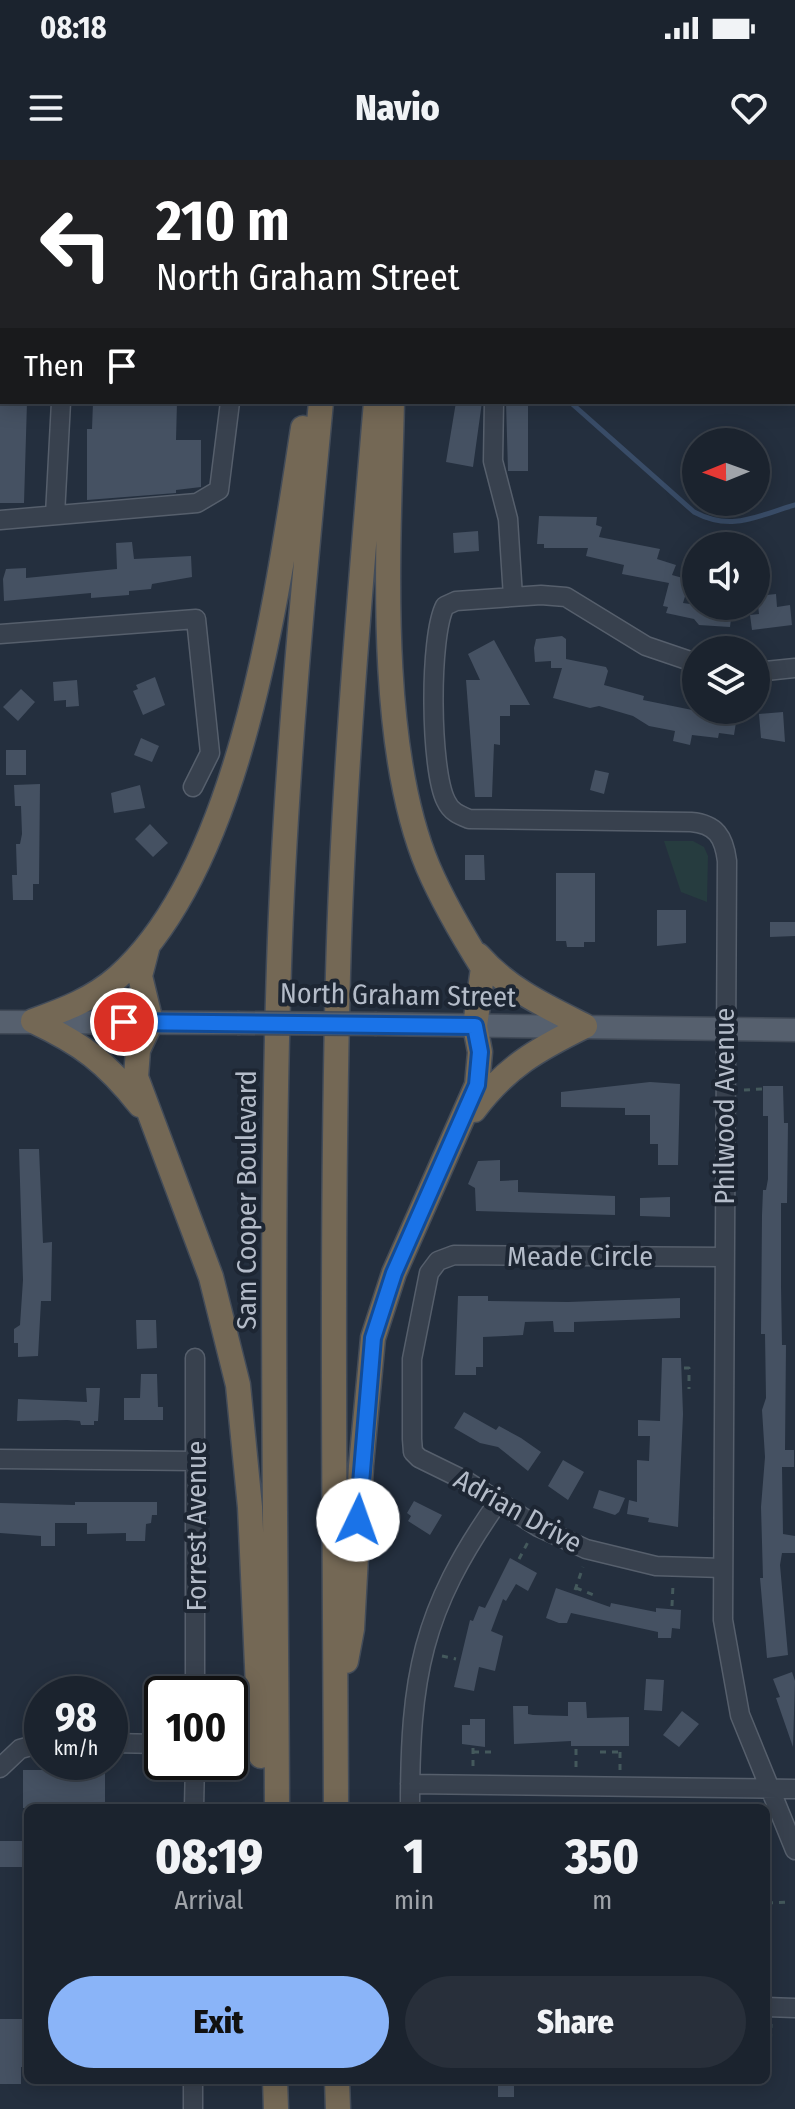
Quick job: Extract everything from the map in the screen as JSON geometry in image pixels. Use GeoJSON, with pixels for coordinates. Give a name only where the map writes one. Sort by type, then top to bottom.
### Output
{"type":"FeatureCollection","features":[{"type":"Feature","properties":{"kind":"highway"},"geometry":{"type":"LineString","coordinates":[[33,1021],[82,1003],[118,977],[148,945],[183,895],[217,815],[248,724],[285,544],[307,404]]}},
{"type":"Feature","properties":{"kind":"highway","name":"Sam Cooper Boulevard"},"geometry":{"type":"LineString","coordinates":[[277,1804],[274,1164],[279,962],[296,670],[321,404]]}},
{"type":"Feature","properties":{"kind":"highway"},"geometry":{"type":"LineString","coordinates":[[336,1804],[334,1228],[338,971],[350,713],[376,404]]}},
{"type":"Feature","properties":{"kind":"highway"},"geometry":{"type":"LineString","coordinates":[[336,1711],[352,1629],[361,1466],[373,1338],[394,1273],[461,1128],[477,1085],[480,1052],[475,1026],[483,968],[428,866],[413,820],[395,712],[389,563],[392,404]]}},
{"type":"Feature","properties":{"kind":"highway"},"geometry":{"type":"LineString","coordinates":[[467,942],[497,976],[585,1026]]}},
{"type":"Feature","properties":{"kind":"highway"},"geometry":{"type":"LineString","coordinates":[[148,945],[140,976],[151,1022],[138,1050],[136,1077],[211,1277],[238,1385],[250,1507],[263,1804]]}},
{"type":"Feature","properties":{"kind":"highway"},"geometry":{"type":"LineString","coordinates":[[33,1021],[79,1043],[118,1078],[151,1120]]}},
{"type":"Feature","properties":{"kind":"highway"},"geometry":{"type":"LineString","coordinates":[[461,1128],[496,1080],[535,1051],[585,1026]]}},
{"type":"Feature","properties":{"kind":"highway"},"geometry":{"type":"LineString","coordinates":[[276,2084],[277,2109]]}},
{"type":"Feature","properties":{"kind":"highway"},"geometry":{"type":"LineString","coordinates":[[337,2084],[338,2109]]}},
{"type":"Feature","properties":{"kind":"main road","name":"North Graham Street"},"geometry":{"type":"LineString","coordinates":[[0,1022],[795,1030]]}},
{"type":"Feature","properties":{"kind":"street"},"geometry":{"type":"LineString","coordinates":[[55,515],[61,404]]}},
{"type":"Feature","properties":{"kind":"street"},"geometry":{"type":"LineString","coordinates":[[0,520],[197,503],[219,490],[230,404]]}},
{"type":"Feature","properties":{"kind":"street"},"geometry":{"type":"LineString","coordinates":[[494,404],[493,461],[508,519],[513,597],[566,597],[646,646],[682,658]]}},
{"type":"Feature","properties":{"kind":"street","name":"Philwood Avenue"},"geometry":{"type":"LineString","coordinates":[[513,597],[456,601],[445,606],[435,635],[437,756],[446,803],[452,811],[469,819],[691,822],[712,826],[723,839],[727,861],[723,1620],[734,1690],[754,1755],[795,1850]]}},
{"type":"Feature","properties":{"kind":"street"},"geometry":{"type":"LineString","coordinates":[[0,634],[196,619],[210,753],[193,787]]}},
{"type":"Feature","properties":{"kind":"street"},"geometry":{"type":"LineString","coordinates":[[770,671],[795,668]]}},
{"type":"Feature","properties":{"kind":"street","name":"Meade Circle"},"geometry":{"type":"LineString","coordinates":[[413,1452],[415,1333],[429,1273],[438,1261],[454,1255],[724,1257]]}},
{"type":"Feature","properties":{"kind":"street","name":"Forrest Avenue"},"geometry":{"type":"LineString","coordinates":[[195,1358],[195,1676]]}},
{"type":"Feature","properties":{"kind":"street","name":"Adrian Drive"},"geometry":{"type":"LineString","coordinates":[[413,1452],[555,1536],[608,1556],[656,1566],[723,1568]]}},
{"type":"Feature","properties":{"kind":"street"},"geometry":{"type":"LineString","coordinates":[[0,1459],[197,1461]]}},
{"type":"Feature","properties":{"kind":"street"},"geometry":{"type":"LineString","coordinates":[[410,1804],[414,1686],[427,1634],[460,1558],[498,1502]]}},
{"type":"Feature","properties":{"kind":"street"},"geometry":{"type":"LineString","coordinates":[[0,1768],[24,1748]]}},
{"type":"Feature","properties":{"kind":"street"},"geometry":{"type":"LineString","coordinates":[[194,1804],[195,1780]]}},
{"type":"Feature","properties":{"kind":"street"},"geometry":{"type":"LineString","coordinates":[[410,1784],[795,1789]]}},
{"type":"Feature","properties":{"kind":"street"},"geometry":{"type":"LineString","coordinates":[[770,2015],[795,2008]]}},
{"type":"Feature","properties":{"kind":"street"},"geometry":{"type":"LineString","coordinates":[[193,2084],[193,2109]]}},
{"type":"Feature","properties":{"kind":"path"},"geometry":{"type":"LineString","coordinates":[[740,1090],[762,1089]]}},
{"type":"Feature","properties":{"kind":"path"},"geometry":{"type":"LineString","coordinates":[[684,1368],[689,1368],[689,1389]]}},
{"type":"Feature","properties":{"kind":"path"},"geometry":{"type":"LineString","coordinates":[[519,1559],[528,1542]]}},
{"type":"Feature","properties":{"kind":"path"},"geometry":{"type":"LineString","coordinates":[[583,1567],[576,1589],[596,1596]]}},
{"type":"Feature","properties":{"kind":"path"},"geometry":{"type":"LineString","coordinates":[[672,1606],[673,1585]]}},
{"type":"Feature","properties":{"kind":"path"},"geometry":{"type":"LineString","coordinates":[[438,1655],[456,1659]]}},
{"type":"Feature","properties":{"kind":"path"},"geometry":{"type":"LineString","coordinates":[[576,1749],[576,1771]]}},
{"type":"Feature","properties":{"kind":"path"},"geometry":{"type":"LineString","coordinates":[[473,1769],[473,1750],[494,1752]]}},
{"type":"Feature","properties":{"kind":"path"},"geometry":{"type":"LineString","coordinates":[[600,1752],[620,1751],[620,1771]]}},
{"type":"Feature","properties":{"kind":"path"},"geometry":{"type":"LineString","coordinates":[[770,1903],[791,1902]]}},
{"type":"Feature","properties":{"kind":"green space"},"geometry":{"type":"Polygon","coordinates":[[[664,841],[693,841],[704,847],[708,856],[707,902],[681,892],[664,841]]]}},
{"type":"Feature","properties":{"kind":"building"},"geometry":{"type":"Polygon","coordinates":[[[0,404],[27,404],[24,503],[0,503],[0,404]]]}},
{"type":"Feature","properties":{"kind":"building"},"geometry":{"type":"Polygon","coordinates":[[[93,404],[177,404],[176,440],[201,440],[201,487],[176,490],[176,493],[87,500],[87,429],[92,429],[93,404]]]}},
{"type":"Feature","properties":{"kind":"building"},"geometry":{"type":"Polygon","coordinates":[[[456,404],[482,404],[473,467],[446,462],[456,404]]]}},
{"type":"Feature","properties":{"kind":"building"},"geometry":{"type":"Polygon","coordinates":[[[506,404],[528,404],[528,471],[508,471],[506,404]]]}},
{"type":"Feature","properties":{"kind":"building"},"geometry":{"type":"Polygon","coordinates":[[[539,516],[597,517],[596,525],[602,527],[599,537],[660,549],[657,559],[676,565],[672,575],[682,578],[682,616],[666,613],[668,607],[663,606],[669,583],[622,574],[624,565],[586,556],[588,548],[544,548],[544,544],[537,544],[539,516]]]}},
{"type":"Feature","properties":{"kind":"building"},"geometry":{"type":"Polygon","coordinates":[[[478,531],[479,551],[454,553],[453,533],[478,531]]]}},
{"type":"Feature","properties":{"kind":"building"},"geometry":{"type":"Polygon","coordinates":[[[132,542],[134,559],[191,556],[192,577],[152,584],[151,589],[129,591],[129,595],[91,598],[91,593],[4,601],[6,569],[26,568],[26,578],[117,569],[116,543],[132,542]]]}},
{"type":"Feature","properties":{"kind":"building"},"geometry":{"type":"Polygon","coordinates":[[[776,594],[777,607],[790,605],[792,625],[752,630],[751,620],[770,620],[770,595],[776,594]]]}},
{"type":"Feature","properties":{"kind":"building"},"geometry":{"type":"Polygon","coordinates":[[[695,620],[731,620],[730,627],[699,625],[695,620]]]}},
{"type":"Feature","properties":{"kind":"building"},"geometry":{"type":"Polygon","coordinates":[[[562,636],[566,639],[566,659],[606,667],[608,671],[604,685],[644,696],[643,700],[682,708],[682,724],[736,724],[734,735],[719,733],[718,738],[692,735],[690,745],[673,741],[675,731],[649,726],[633,716],[553,698],[562,668],[551,668],[551,661],[535,662],[536,639],[562,636]]]}},
{"type":"Feature","properties":{"kind":"building"},"geometry":{"type":"Polygon","coordinates":[[[494,640],[530,705],[510,705],[510,716],[500,716],[500,745],[494,744],[492,797],[475,797],[466,680],[480,680],[468,654],[494,640]]]}},
{"type":"Feature","properties":{"kind":"building"},"geometry":{"type":"Polygon","coordinates":[[[155,677],[165,705],[143,715],[133,691],[138,689],[136,685],[155,677]]]}},
{"type":"Feature","properties":{"kind":"building"},"geometry":{"type":"Polygon","coordinates":[[[77,680],[79,706],[66,707],[66,700],[54,701],[53,682],[77,680]]]}},
{"type":"Feature","properties":{"kind":"building"},"geometry":{"type":"Polygon","coordinates":[[[21,689],[35,702],[18,721],[3,707],[21,689]]]}},
{"type":"Feature","properties":{"kind":"building"},"geometry":{"type":"Polygon","coordinates":[[[783,712],[785,742],[761,738],[760,724],[770,724],[770,713],[783,712]]]}},
{"type":"Feature","properties":{"kind":"building"},"geometry":{"type":"Polygon","coordinates":[[[141,738],[159,746],[152,762],[134,755],[141,738]]]}},
{"type":"Feature","properties":{"kind":"building"},"geometry":{"type":"Polygon","coordinates":[[[6,750],[26,750],[26,775],[6,775],[6,750]]]}},
{"type":"Feature","properties":{"kind":"building"},"geometry":{"type":"Polygon","coordinates":[[[595,770],[609,773],[604,794],[590,790],[595,770]]]}},
{"type":"Feature","properties":{"kind":"building"},"geometry":{"type":"Polygon","coordinates":[[[40,784],[39,884],[33,884],[33,900],[13,900],[12,875],[17,875],[16,844],[20,844],[22,834],[21,806],[15,806],[14,785],[40,784]]]}},
{"type":"Feature","properties":{"kind":"building"},"geometry":{"type":"Polygon","coordinates":[[[140,785],[145,808],[114,813],[111,793],[140,785]]]}},
{"type":"Feature","properties":{"kind":"building"},"geometry":{"type":"Polygon","coordinates":[[[150,824],[168,843],[153,857],[135,839],[150,824]]]}},
{"type":"Feature","properties":{"kind":"building"},"geometry":{"type":"Polygon","coordinates":[[[465,855],[484,855],[485,880],[465,880],[465,855]]]}},
{"type":"Feature","properties":{"kind":"building"},"geometry":{"type":"Polygon","coordinates":[[[556,873],[595,873],[595,942],[584,942],[584,947],[567,947],[566,941],[556,941],[556,873]]]}},
{"type":"Feature","properties":{"kind":"building"},"geometry":{"type":"Polygon","coordinates":[[[657,910],[686,910],[686,943],[657,946],[657,910]]]}},
{"type":"Feature","properties":{"kind":"building"},"geometry":{"type":"Polygon","coordinates":[[[770,922],[795,922],[795,936],[770,937],[770,922]]]}},
{"type":"Feature","properties":{"kind":"building"},"geometry":{"type":"Polygon","coordinates":[[[650,1082],[680,1084],[678,1165],[658,1165],[658,1144],[650,1144],[650,1115],[625,1115],[625,1108],[561,1107],[561,1092],[650,1082]]]}},
{"type":"Feature","properties":{"kind":"building"},"geometry":{"type":"Polygon","coordinates":[[[763,1086],[783,1086],[784,1123],[788,1123],[787,1203],[781,1203],[782,1345],[786,1345],[785,1450],[794,1450],[794,1467],[782,1467],[783,1534],[795,1536],[795,1553],[782,1553],[780,1565],[788,1655],[767,1658],[760,1578],[763,1578],[761,1507],[765,1457],[762,1410],[766,1398],[765,1334],[761,1334],[762,1215],[763,1190],[766,1190],[768,1179],[768,1116],[763,1116],[763,1086]]]}},
{"type":"Feature","properties":{"kind":"building"},"geometry":{"type":"Polygon","coordinates":[[[19,1149],[39,1149],[43,1243],[52,1242],[51,1301],[41,1301],[38,1356],[18,1357],[14,1329],[20,1325],[23,1280],[19,1149]]]}},
{"type":"Feature","properties":{"kind":"building"},"geometry":{"type":"Polygon","coordinates":[[[500,1160],[500,1181],[518,1180],[518,1192],[615,1196],[615,1215],[476,1211],[475,1188],[468,1184],[478,1161],[500,1160]]]}},
{"type":"Feature","properties":{"kind":"building"},"geometry":{"type":"Polygon","coordinates":[[[670,1197],[670,1217],[640,1216],[640,1198],[670,1197]]]}},
{"type":"Feature","properties":{"kind":"building"},"geometry":{"type":"Polygon","coordinates":[[[458,1296],[488,1296],[488,1301],[568,1302],[680,1298],[680,1318],[574,1322],[574,1332],[554,1332],[553,1321],[525,1322],[523,1335],[483,1337],[483,1367],[476,1367],[476,1375],[455,1375],[458,1296]]]}},
{"type":"Feature","properties":{"kind":"building"},"geometry":{"type":"Polygon","coordinates":[[[136,1320],[156,1320],[157,1348],[137,1349],[136,1320]]]}},
{"type":"Feature","properties":{"kind":"building"},"geometry":{"type":"Polygon","coordinates":[[[662,1358],[681,1358],[683,1414],[678,1527],[648,1522],[649,1518],[627,1514],[629,1500],[637,1502],[637,1460],[649,1461],[650,1436],[638,1436],[638,1420],[660,1421],[662,1358]]]}},
{"type":"Feature","properties":{"kind":"building"},"geometry":{"type":"Polygon","coordinates":[[[141,1374],[157,1374],[158,1407],[163,1407],[163,1420],[124,1420],[124,1398],[140,1398],[141,1374]]]}},
{"type":"Feature","properties":{"kind":"building"},"geometry":{"type":"Polygon","coordinates":[[[86,1388],[100,1388],[98,1421],[94,1421],[94,1425],[67,1420],[17,1421],[18,1399],[87,1402],[86,1388]]]}},
{"type":"Feature","properties":{"kind":"building"},"geometry":{"type":"Polygon","coordinates":[[[464,1412],[496,1430],[499,1426],[541,1452],[528,1471],[498,1447],[480,1443],[454,1428],[464,1412]]]}},
{"type":"Feature","properties":{"kind":"building"},"geometry":{"type":"Polygon","coordinates":[[[563,1460],[584,1472],[568,1500],[548,1486],[563,1460]]]}},
{"type":"Feature","properties":{"kind":"building"},"geometry":{"type":"Polygon","coordinates":[[[599,1490],[625,1498],[619,1512],[615,1515],[593,1508],[599,1490]]]}},
{"type":"Feature","properties":{"kind":"building"},"geometry":{"type":"Polygon","coordinates":[[[414,1501],[442,1515],[430,1535],[408,1521],[411,1516],[407,1513],[414,1501]]]}},
{"type":"Feature","properties":{"kind":"building"},"geometry":{"type":"Polygon","coordinates":[[[75,1502],[157,1502],[157,1515],[152,1515],[151,1523],[146,1524],[145,1541],[126,1541],[126,1533],[87,1534],[87,1523],[55,1523],[55,1546],[41,1546],[41,1536],[0,1533],[0,1503],[75,1505],[75,1502]]]}},
{"type":"Feature","properties":{"kind":"building"},"geometry":{"type":"Polygon","coordinates":[[[510,1558],[537,1573],[528,1591],[516,1584],[506,1601],[503,1599],[491,1631],[503,1636],[495,1671],[479,1667],[474,1691],[454,1687],[470,1620],[473,1621],[479,1606],[485,1608],[510,1558]]]}},
{"type":"Feature","properties":{"kind":"building"},"geometry":{"type":"Polygon","coordinates":[[[556,1588],[610,1607],[611,1603],[656,1612],[656,1608],[681,1610],[680,1629],[672,1628],[671,1638],[658,1638],[658,1632],[571,1613],[567,1623],[559,1623],[546,1618],[556,1588]]]}},
{"type":"Feature","properties":{"kind":"building"},"geometry":{"type":"Polygon","coordinates":[[[792,1672],[795,1681],[793,1747],[776,1698],[780,1697],[773,1679],[792,1672]]]}},
{"type":"Feature","properties":{"kind":"building"},"geometry":{"type":"Polygon","coordinates":[[[646,1679],[664,1680],[662,1711],[644,1710],[646,1679]]]}},
{"type":"Feature","properties":{"kind":"building"},"geometry":{"type":"Polygon","coordinates":[[[568,1702],[586,1702],[587,1718],[629,1717],[629,1746],[571,1746],[571,1741],[514,1744],[513,1706],[528,1706],[528,1714],[533,1715],[568,1716],[568,1702]]]}},
{"type":"Feature","properties":{"kind":"building"},"geometry":{"type":"Polygon","coordinates":[[[682,1711],[699,1724],[679,1747],[663,1735],[682,1711]]]}},
{"type":"Feature","properties":{"kind":"building"},"geometry":{"type":"Polygon","coordinates":[[[470,1719],[485,1719],[485,1747],[462,1744],[462,1725],[470,1725],[470,1719]]]}},
{"type":"Feature","properties":{"kind":"building"},"geometry":{"type":"Polygon","coordinates":[[[23,1770],[24,1780],[105,1780],[105,1804],[24,1804],[24,1808],[23,1770]]]}},
{"type":"Feature","properties":{"kind":"building"},"geometry":{"type":"Polygon","coordinates":[[[0,1841],[24,1841],[24,1867],[0,1867],[0,1841]]]}},
{"type":"Feature","properties":{"kind":"building"},"geometry":{"type":"Polygon","coordinates":[[[0,2019],[24,2019],[21,2084],[0,2084],[0,2019]]]}},
{"type":"Feature","properties":{"kind":"building"},"geometry":{"type":"Polygon","coordinates":[[[498,2084],[514,2084],[514,2097],[498,2097],[498,2084]]]}},
{"type":"Feature","properties":{"kind":"waterway"},"geometry":{"type":"LineString","coordinates":[[572,404],[694,512],[720,521],[732,521],[795,505]]}},
{"type":"Feature","properties":{"kind":"route"},"geometry":{"type":"LineString","coordinates":[[124,1022],[475,1026],[480,1052],[477,1085],[461,1128],[394,1273],[373,1338],[358,1520]]}}]}
